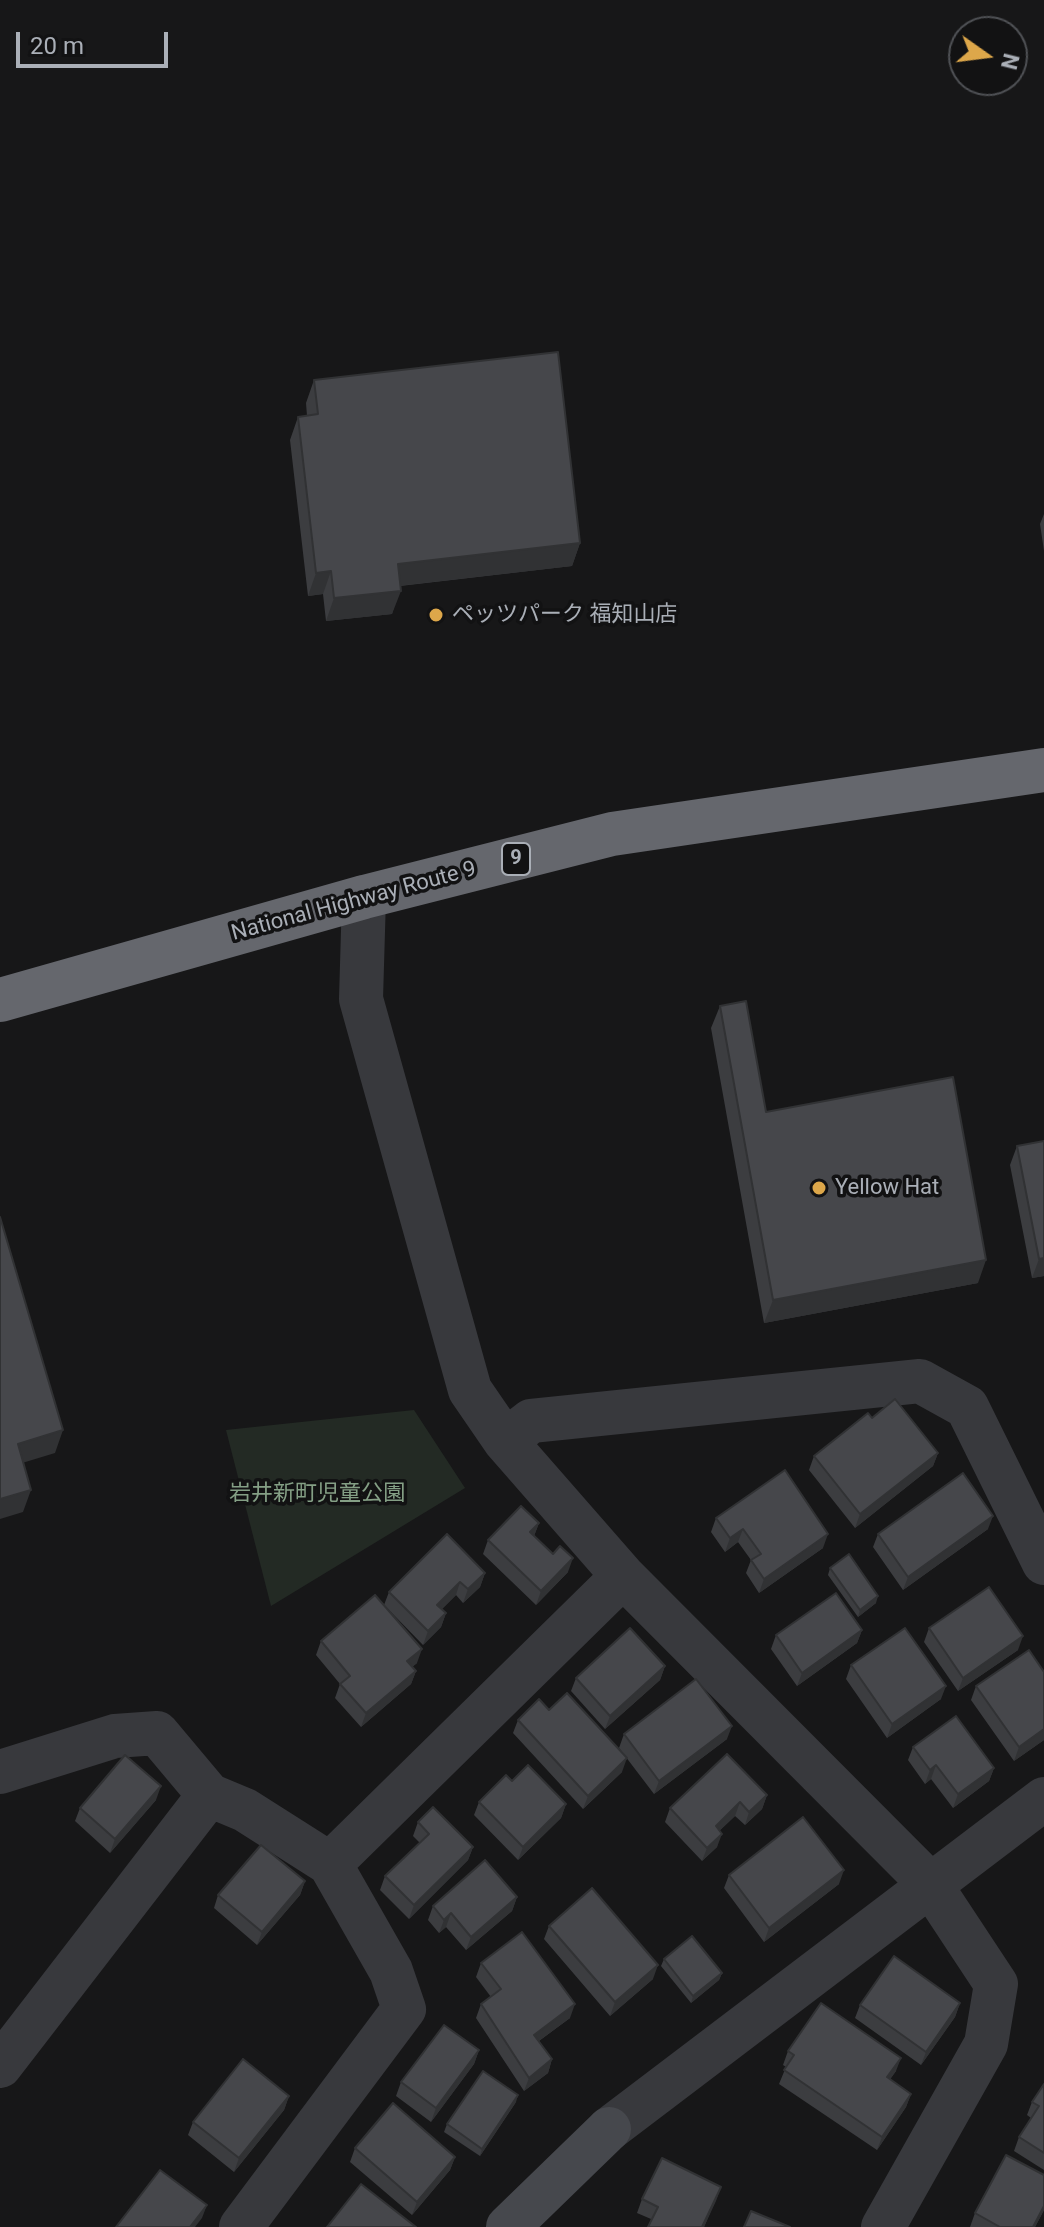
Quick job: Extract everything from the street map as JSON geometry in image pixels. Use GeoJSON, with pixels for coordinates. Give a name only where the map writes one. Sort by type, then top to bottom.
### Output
{"type":"FeatureCollection","features":[{"type":"Feature","properties":{"kind":"highway","name":"National Highway Route 9"},"geometry":{"type":"LineString","coordinates":[[0,1000],[364,897],[612,834],[1044,770]]}},
{"type":"Feature","properties":{"kind":"street"},"geometry":{"type":"LineString","coordinates":[[364,897],[361,999],[470,1390],[505,1441],[623,1576],[930,1884],[996,1984],[986,2044],[883,2227]]}},
{"type":"Feature","properties":{"kind":"street"},"geometry":{"type":"LineString","coordinates":[[505,1441],[531,1421],[920,1381],[967,1407],[1044,1563]]}},
{"type":"Feature","properties":{"kind":"street"},"geometry":{"type":"LineString","coordinates":[[330,1864],[623,1576]]}},
{"type":"Feature","properties":{"kind":"street"},"geometry":{"type":"LineString","coordinates":[[0,1772],[115,1736],[157,1733],[209,1795],[245,1810],[330,1864],[391,1971],[404,2009],[241,2227]]}},
{"type":"Feature","properties":{"kind":"street"},"geometry":{"type":"LineString","coordinates":[[0,2066],[209,1795]]}},
{"type":"Feature","properties":{"kind":"street"},"geometry":{"type":"LineString","coordinates":[[508,2227],[609,2129],[1044,1799]]}},
{"type":"Feature","properties":{"kind":"green space","name":"岩井新町児童公園"},"geometry":{"type":"Polygon","coordinates":[[[414,1410],[465,1488],[271,1606],[226,1430],[414,1410]]]}},
{"type":"Feature","properties":{"kind":"building"},"geometry":{"type":"Polygon","coordinates":[[[558,352],[580,543],[398,564],[401,591],[334,598],[331,571],[316,573],[298,417],[318,414],[314,380],[558,352]]]}},
{"type":"Feature","properties":{"kind":"building"},"geometry":{"type":"Polygon","coordinates":[[[746,1001],[766,1112],[953,1077],[986,1260],[773,1300],[720,1006],[746,1001]]]}},
{"type":"Feature","properties":{"kind":"building"},"geometry":{"type":"Polygon","coordinates":[[[1044,1141],[1044,1258],[1039,1259],[1017,1146],[1044,1141]]]}},
{"type":"Feature","properties":{"kind":"building"},"geometry":{"type":"Polygon","coordinates":[[[0,1217],[63,1430],[18,1444],[31,1490],[0,1499],[0,1217]]]}},
{"type":"Feature","properties":{"kind":"building"},"geometry":{"type":"Polygon","coordinates":[[[895,1399],[938,1453],[860,1514],[814,1456],[868,1413],[872,1418],[895,1399]]]}},
{"type":"Feature","properties":{"kind":"building"},"geometry":{"type":"Polygon","coordinates":[[[785,1470],[828,1534],[764,1579],[751,1560],[761,1554],[743,1529],[730,1538],[716,1518],[785,1470]]]}},
{"type":"Feature","properties":{"kind":"building"},"geometry":{"type":"Polygon","coordinates":[[[963,1473],[993,1516],[908,1577],[878,1534],[963,1473]]]}},
{"type":"Feature","properties":{"kind":"building"},"geometry":{"type":"Polygon","coordinates":[[[521,1506],[539,1523],[530,1532],[553,1554],[560,1546],[573,1558],[541,1591],[488,1540],[521,1506]]]}},
{"type":"Feature","properties":{"kind":"building"},"geometry":{"type":"Polygon","coordinates":[[[447,1534],[485,1573],[468,1589],[460,1582],[437,1605],[446,1613],[428,1631],[389,1592],[447,1534]]]}},
{"type":"Feature","properties":{"kind":"building"},"geometry":{"type":"Polygon","coordinates":[[[849,1554],[878,1596],[860,1610],[830,1568],[849,1554]]]}},
{"type":"Feature","properties":{"kind":"building"},"geometry":{"type":"Polygon","coordinates":[[[989,1587],[1023,1636],[963,1678],[929,1628],[989,1587]]]}},
{"type":"Feature","properties":{"kind":"building"},"geometry":{"type":"Polygon","coordinates":[[[836,1593],[862,1630],[802,1673],[776,1635],[836,1593]]]}},
{"type":"Feature","properties":{"kind":"building"},"geometry":{"type":"Polygon","coordinates":[[[375,1595],[422,1649],[407,1661],[416,1671],[366,1713],[340,1684],[350,1676],[321,1641],[375,1595]]]}},
{"type":"Feature","properties":{"kind":"building"},"geometry":{"type":"Polygon","coordinates":[[[630,1628],[665,1666],[610,1716],[576,1678],[630,1628]]]}},
{"type":"Feature","properties":{"kind":"building"},"geometry":{"type":"Polygon","coordinates":[[[905,1628],[946,1686],[892,1724],[851,1665],[905,1628]]]}},
{"type":"Feature","properties":{"kind":"building"},"geometry":{"type":"Polygon","coordinates":[[[1029,1650],[1044,1672],[1044,1729],[1019,1747],[976,1686],[1029,1650]]]}},
{"type":"Feature","properties":{"kind":"building"},"geometry":{"type":"Polygon","coordinates":[[[696,1679],[732,1726],[659,1781],[624,1734],[696,1679]]]}},
{"type":"Feature","properties":{"kind":"building"},"geometry":{"type":"Polygon","coordinates":[[[567,1693],[627,1758],[588,1796],[518,1720],[539,1699],[549,1710],[567,1693]]]}},
{"type":"Feature","properties":{"kind":"building"},"geometry":{"type":"Polygon","coordinates":[[[956,1716],[994,1768],[958,1794],[936,1765],[930,1770],[913,1747],[956,1716]]]}},
{"type":"Feature","properties":{"kind":"building"},"geometry":{"type":"Polygon","coordinates":[[[727,1754],[767,1795],[749,1812],[740,1802],[716,1826],[722,1834],[707,1848],[670,1808],[727,1754]]]}},
{"type":"Feature","properties":{"kind":"building"},"geometry":{"type":"Polygon","coordinates":[[[125,1755],[161,1786],[115,1839],[80,1808],[125,1755]]]}},
{"type":"Feature","properties":{"kind":"building"},"geometry":{"type":"Polygon","coordinates":[[[528,1765],[566,1804],[523,1847],[479,1802],[506,1775],[512,1781],[528,1765]]]}},
{"type":"Feature","properties":{"kind":"building"},"geometry":{"type":"Polygon","coordinates":[[[433,1807],[473,1847],[414,1905],[385,1876],[429,1834],[418,1822],[433,1807]]]}},
{"type":"Feature","properties":{"kind":"building"},"geometry":{"type":"Polygon","coordinates":[[[803,1817],[844,1870],[769,1928],[729,1875],[803,1817]]]}},
{"type":"Feature","properties":{"kind":"building"},"geometry":{"type":"Polygon","coordinates":[[[261,1845],[305,1881],[262,1932],[218,1895],[261,1845]]]}},
{"type":"Feature","properties":{"kind":"building"},"geometry":{"type":"Polygon","coordinates":[[[485,1860],[517,1897],[471,1937],[451,1913],[444,1920],[433,1906],[485,1860]]]}},
{"type":"Feature","properties":{"kind":"building"},"geometry":{"type":"Polygon","coordinates":[[[592,1888],[658,1965],[615,2002],[549,1926],[592,1888]]]}},
{"type":"Feature","properties":{"kind":"building"},"geometry":{"type":"Polygon","coordinates":[[[522,1932],[575,2004],[534,2035],[552,2059],[529,2078],[481,2004],[501,1989],[481,1963],[522,1932]]]}},
{"type":"Feature","properties":{"kind":"building"},"geometry":{"type":"Polygon","coordinates":[[[692,1936],[722,1973],[693,1996],[664,1959],[692,1936]]]}},
{"type":"Feature","properties":{"kind":"building"},"geometry":{"type":"Polygon","coordinates":[[[894,1956],[960,2003],[926,2052],[860,2005],[894,1956]]]}},
{"type":"Feature","properties":{"kind":"building"},"geometry":{"type":"Polygon","coordinates":[[[821,2003],[901,2058],[887,2077],[911,2094],[882,2137],[784,2070],[794,2055],[788,2051],[821,2003]]]}},
{"type":"Feature","properties":{"kind":"building"},"geometry":{"type":"Polygon","coordinates":[[[444,2025],[479,2050],[436,2108],[401,2082],[444,2025]]]}},
{"type":"Feature","properties":{"kind":"building"},"geometry":{"type":"Polygon","coordinates":[[[243,2059],[289,2096],[239,2158],[193,2122],[243,2059]]]}},
{"type":"Feature","properties":{"kind":"building"},"geometry":{"type":"Polygon","coordinates":[[[483,2071],[518,2095],[482,2149],[447,2124],[483,2071]]]}},
{"type":"Feature","properties":{"kind":"building"},"geometry":{"type":"Polygon","coordinates":[[[1044,2084],[1044,2153],[1019,2137],[1039,2106],[1032,2102],[1044,2084]]]}},
{"type":"Feature","properties":{"kind":"building"},"geometry":{"type":"Polygon","coordinates":[[[393,2103],[455,2157],[417,2202],[355,2148],[393,2103]]]}},
{"type":"Feature","properties":{"kind":"building"},"geometry":{"type":"Polygon","coordinates":[[[1006,2155],[1044,2175],[1044,2206],[1033,2227],[1000,2227],[975,2213],[1006,2155]]]}},
{"type":"Feature","properties":{"kind":"building"},"geometry":{"type":"Polygon","coordinates":[[[662,2158],[721,2187],[702,2227],[648,2227],[658,2207],[642,2199],[662,2158]]]}},
{"type":"Feature","properties":{"kind":"building"},"geometry":{"type":"Polygon","coordinates":[[[160,2170],[207,2205],[190,2227],[116,2227],[160,2170]]]}},
{"type":"Feature","properties":{"kind":"building"},"geometry":{"type":"Polygon","coordinates":[[[361,2184],[416,2227],[327,2227],[361,2184]]]}},
{"type":"Feature","properties":{"kind":"building"},"geometry":{"type":"Polygon","coordinates":[[[751,2211],[790,2227],[744,2227],[751,2211]]]}},
{"type":"Feature","properties":{"kind":"place","name":"ペッツパーク 福知山店"},"geometry":{"type":"Point","coordinates":[436,615]}},
{"type":"Feature","properties":{"kind":"place","name":"Yellow Hat"},"geometry":{"type":"Point","coordinates":[819,1188]}}]}
